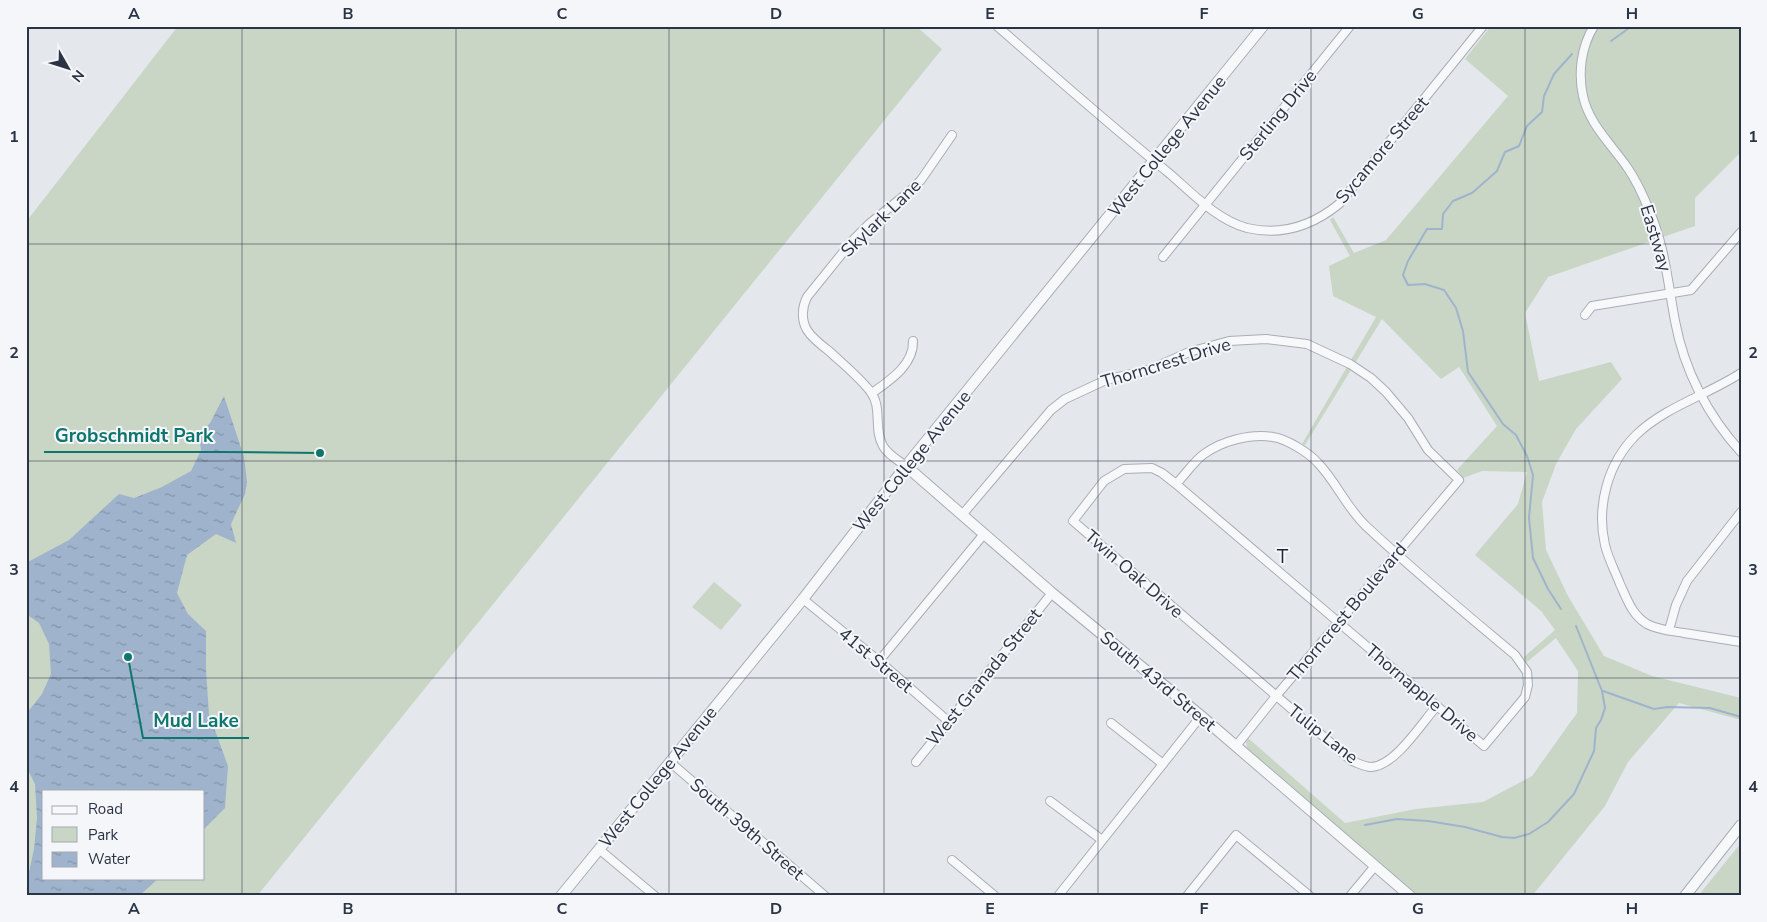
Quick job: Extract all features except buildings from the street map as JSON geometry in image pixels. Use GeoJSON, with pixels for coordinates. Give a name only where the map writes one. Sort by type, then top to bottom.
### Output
{"type":"FeatureCollection","features":[{"type":"Feature","properties":{"kind":"street","name":"Sycamore Street"},"geometry":{"type":"LineString","coordinates":[[997,26],[1154,162],[1220,215],[1238,225],[1260,230],[1288,230],[1308,224],[1324,216],[1339,204],[1483,26]]}},
{"type":"Feature","properties":{"kind":"street","name":"West College Avenue"},"geometry":{"type":"LineString","coordinates":[[562,896],[803,599],[906,466],[1263,26]]}},
{"type":"Feature","properties":{"kind":"street","name":"Sterling Drive"},"geometry":{"type":"LineString","coordinates":[[1163,257],[1350,26]]}},
{"type":"Feature","properties":{"kind":"street","name":"Eastway"},"geometry":{"type":"LineString","coordinates":[[1594,26],[1582,56],[1580,71],[1584,98],[1592,119],[1627,167],[1640,189],[1661,245],[1675,323],[1684,356],[1701,396],[1714,419],[1741,452]]}},
{"type":"Feature","properties":{"kind":"street","name":"Skylark Lane"},"geometry":{"type":"LineString","coordinates":[[906,466],[884,447],[879,435],[877,408],[872,393],[853,372],[812,337],[806,328],[802,306],[807,297],[853,240],[921,180],[952,135]]}},
{"type":"Feature","properties":{"kind":"street"},"geometry":{"type":"LineString","coordinates":[[1584,315],[1592,306],[1691,290],[1741,232]]}},
{"type":"Feature","properties":{"kind":"street","name":"Thorncrest Drive"},"geometry":{"type":"LineString","coordinates":[[962,515],[1051,410],[1065,399],[1106,380],[1151,369],[1188,352],[1229,341],[1266,338],[1307,344],[1350,364],[1370,378],[1386,392],[1408,418],[1428,450],[1460,480]]}},
{"type":"Feature","properties":{"kind":"street"},"geometry":{"type":"LineString","coordinates":[[872,393],[894,377],[902,368],[914,349],[914,341]]}},
{"type":"Feature","properties":{"kind":"street"},"geometry":{"type":"LineString","coordinates":[[1741,373],[1661,416],[1635,437],[1622,452],[1612,470],[1604,498],[1603,521],[1605,544],[1610,560],[1633,611],[1648,624],[1670,630],[1741,642]]}},
{"type":"Feature","properties":{"kind":"street"},"geometry":{"type":"LineString","coordinates":[[1176,484],[1203,455],[1216,447],[1253,436],[1274,437],[1306,452],[1318,462],[1359,520],[1396,554]]}},
{"type":"Feature","properties":{"kind":"street","name":"South 43rd Street"},"geometry":{"type":"LineString","coordinates":[[906,466],[1052,593],[1201,716],[1410,896]]}},
{"type":"Feature","properties":{"kind":"street","name":"Twin Oak Drive"},"geometry":{"type":"LineString","coordinates":[[1276,696],[1073,521],[1104,481],[1124,469],[1152,468],[1162,473],[1340,622]]}},
{"type":"Feature","properties":{"kind":"street","name":"Thorncrest Boulevard"},"geometry":{"type":"LineString","coordinates":[[1236,746],[1276,696],[1460,480]]}},
{"type":"Feature","properties":{"kind":"street"},"geometry":{"type":"LineString","coordinates":[[1670,630],[1676,605],[1688,581],[1741,512]]}},
{"type":"Feature","properties":{"kind":"street"},"geometry":{"type":"LineString","coordinates":[[879,661],[984,534]]}},
{"type":"Feature","properties":{"kind":"street","name":"Thornapple Drive"},"geometry":{"type":"LineString","coordinates":[[1340,622],[1436,707],[1484,746],[1526,697],[1528,685],[1527,672],[1515,655],[1396,554]]}},
{"type":"Feature","properties":{"kind":"street","name":"West Granada Street"},"geometry":{"type":"LineString","coordinates":[[916,762],[1052,593]]}},
{"type":"Feature","properties":{"kind":"street","name":"41st Street"},"geometry":{"type":"LineString","coordinates":[[803,599],[948,721]]}},
{"type":"Feature","properties":{"kind":"street","name":"Tulip Lane"},"geometry":{"type":"LineString","coordinates":[[1276,696],[1352,761],[1370,767],[1382,764],[1394,757],[1436,707]]}},
{"type":"Feature","properties":{"kind":"street"},"geometry":{"type":"LineString","coordinates":[[1058,896],[1201,716]]}},
{"type":"Feature","properties":{"kind":"street"},"geometry":{"type":"LineString","coordinates":[[1111,723],[1163,764]]}},
{"type":"Feature","properties":{"kind":"street","name":"South 39th Street"},"geometry":{"type":"LineString","coordinates":[[670,762],[825,896]]}},
{"type":"Feature","properties":{"kind":"street"},"geometry":{"type":"LineString","coordinates":[[1050,801],[1102,840]]}},
{"type":"Feature","properties":{"kind":"street"},"geometry":{"type":"LineString","coordinates":[[1685,896],[1741,825]]}},
{"type":"Feature","properties":{"kind":"street"},"geometry":{"type":"LineString","coordinates":[[1187,896],[1236,835],[1310,896]]}},
{"type":"Feature","properties":{"kind":"street"},"geometry":{"type":"LineString","coordinates":[[600,850],[655,896]]}},
{"type":"Feature","properties":{"kind":"street"},"geometry":{"type":"LineString","coordinates":[[952,860],[994,896]]}},
{"type":"Feature","properties":{"kind":"street"},"geometry":{"type":"LineString","coordinates":[[1350,896],[1375,866]]}},
{"type":"Feature","properties":{"kind":"green space"},"geometry":{"type":"Polygon","coordinates":[[[178,26],[916,26],[942,49],[257,896],[26,896],[26,222],[178,26]]]}},
{"type":"Feature","properties":{"kind":"green space"},"geometry":{"type":"Polygon","coordinates":[[[1491,26],[1741,26],[1741,152],[1695,198],[1695,226],[1548,277],[1525,313],[1539,381],[1611,362],[1622,379],[1576,429],[1556,464],[1542,502],[1546,550],[1568,596],[1604,656],[1652,676],[1741,698],[1741,720],[1679,703],[1628,762],[1605,806],[1532,896],[1419,896],[1248,752],[1246,742],[1248,738],[1345,823],[1416,809],[1483,802],[1532,776],[1577,713],[1578,671],[1556,638],[1527,662],[1524,657],[1555,630],[1541,611],[1475,555],[1518,504],[1527,472],[1482,471],[1463,478],[1457,470],[1497,426],[1459,367],[1441,379],[1382,319],[1305,445],[1302,444],[1376,317],[1333,296],[1329,266],[1350,256],[1330,220],[1333,217],[1354,253],[1386,240],[1508,96],[1465,59],[1491,26]]]}},
{"type":"Feature","properties":{"kind":"green space"},"geometry":{"type":"Polygon","coordinates":[[[714,582],[742,605],[721,630],[692,607],[714,582]]]}},
{"type":"Feature","properties":{"kind":"green space"},"geometry":{"type":"Polygon","coordinates":[[[1741,843],[1741,896],[1698,896],[1741,843]]]}},
{"type":"Feature","properties":{"kind":"water"},"geometry":{"type":"Polygon","coordinates":[[[224,396],[244,457],[247,482],[245,494],[231,524],[236,543],[216,534],[187,555],[177,593],[188,614],[206,631],[209,714],[228,766],[225,808],[205,828],[205,790],[42,790],[42,880],[157,880],[139,896],[26,896],[37,818],[35,784],[26,766],[26,714],[42,694],[51,674],[49,644],[39,623],[26,614],[26,563],[69,540],[119,494],[134,498],[162,487],[191,471],[201,450],[199,435],[210,423],[224,396]]]}},
{"type":"Feature","properties":{"kind":"waterway"},"geometry":{"type":"LineString","coordinates":[[1611,41],[1632,26]]}},
{"type":"Feature","properties":{"kind":"waterway"},"geometry":{"type":"LineString","coordinates":[[1561,609],[1548,589],[1533,558],[1529,518],[1533,475],[1527,456],[1516,435],[1503,424],[1468,372],[1463,331],[1456,308],[1444,290],[1425,284],[1408,285],[1403,275],[1408,261],[1427,229],[1442,229],[1443,214],[1453,201],[1472,193],[1497,171],[1505,152],[1519,146],[1527,126],[1542,112],[1544,96],[1554,74],[1572,54]]}},
{"type":"Feature","properties":{"kind":"waterway"},"geometry":{"type":"LineString","coordinates":[[1365,825],[1397,819],[1428,821],[1514,838],[1529,834],[1548,822],[1574,794],[1594,751],[1596,728],[1605,708],[1602,691],[1576,626]]}},
{"type":"Feature","properties":{"kind":"waterway"},"geometry":{"type":"LineString","coordinates":[[1603,691],[1654,709],[1667,707],[1710,708],[1741,717]]}},
{"type":"Feature","properties":{"kind":"place","name":"Grobschmidt Park"},"geometry":{"type":"Point","coordinates":[320,453]}},
{"type":"Feature","properties":{"kind":"place","name":"Mud Lake"},"geometry":{"type":"Point","coordinates":[128,657]}},
{"type":"Feature","properties":{"kind":"district","name":"T"},"geometry":{"type":"Point","coordinates":[1283,557]}}]}
